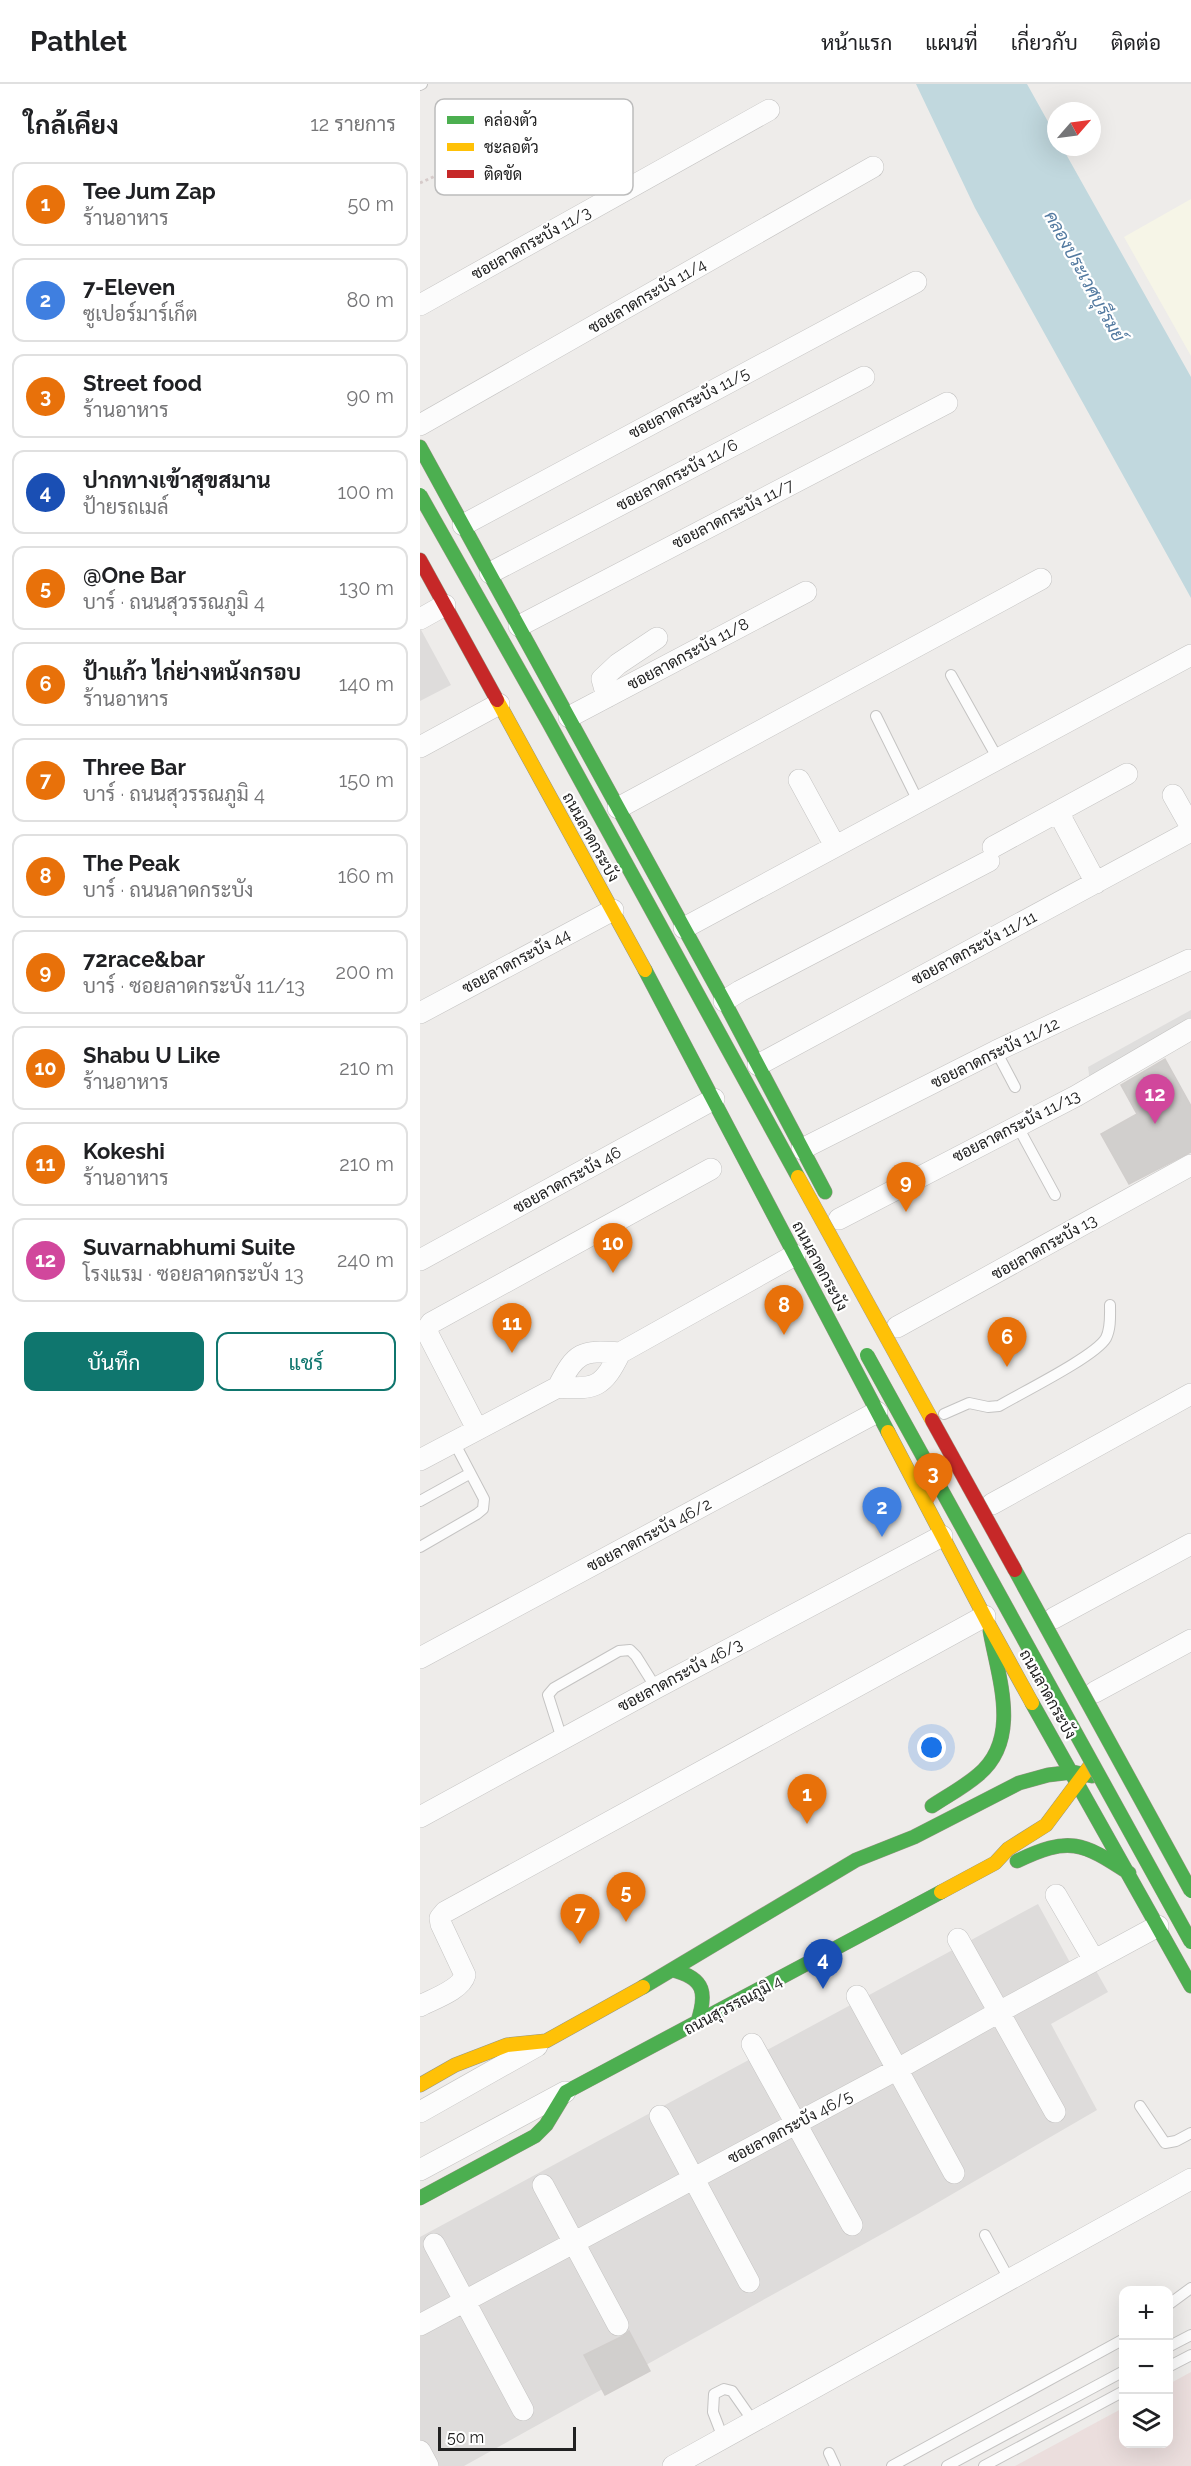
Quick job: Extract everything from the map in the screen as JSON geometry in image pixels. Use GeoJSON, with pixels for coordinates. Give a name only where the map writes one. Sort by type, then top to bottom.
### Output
{"type":"FeatureCollection","features":[{"type":"Feature","properties":{"kind":"main road"},"geometry":{"type":"LineString","coordinates":[[420,447],[724,1001],[842,1224]]}},
{"type":"Feature","properties":{"kind":"main road"},"geometry":{"type":"LineString","coordinates":[[420,495],[566,753],[1191,1891]]}},
{"type":"Feature","properties":{"kind":"main road"},"geometry":{"type":"LineString","coordinates":[[420,518],[560,772]]}},
{"type":"Feature","properties":{"kind":"main road","name":"ถนนลาดกระบัง"},"geometry":{"type":"LineString","coordinates":[[420,560],[613,910],[987,1621],[1079,1777],[1191,1986]]}},
{"type":"Feature","properties":{"kind":"main road"},"geometry":{"type":"LineString","coordinates":[[900,1332],[1054,1618],[1191,1863]]}},
{"type":"Feature","properties":{"kind":"main road"},"geometry":{"type":"LineString","coordinates":[[862,1346],[1191,1942]]}},
{"type":"Feature","properties":{"kind":"main road"},"geometry":{"type":"LineString","coordinates":[[917,1815],[948,1797],[980,1774],[992,1758],[1004,1734],[1005,1713],[987,1621]]}},
{"type":"Feature","properties":{"kind":"main road","name":"ถนนสุวรรณภูมิ 4"},"geometry":{"type":"LineString","coordinates":[[566,2092],[995,1863],[1008,1849],[1046,1826],[1099,1750],[1106,1712]]}},
{"type":"Feature","properties":{"kind":"main road"},"geometry":{"type":"LineString","coordinates":[[856,1860],[914,1837],[1019,1783],[1047,1775],[1108,1779],[1130,1791],[1180,1843]]}},
{"type":"Feature","properties":{"kind":"main road"},"geometry":{"type":"LineString","coordinates":[[420,2085],[455,2065],[507,2045],[546,2041],[672,1970],[856,1860],[898,1827]]}},
{"type":"Feature","properties":{"kind":"main road"},"geometry":{"type":"LineString","coordinates":[[995,1863],[1016,1862],[1051,1846],[1064,1844],[1100,1854],[1129,1873]]}},
{"type":"Feature","properties":{"kind":"main road"},"geometry":{"type":"LineString","coordinates":[[672,1970],[684,1972],[694,1978],[702,1990],[705,2002],[697,2024]]}},
{"type":"Feature","properties":{"kind":"main road"},"geometry":{"type":"LineString","coordinates":[[420,2198],[535,2136],[546,2125],[566,2092]]}},
{"type":"Feature","properties":{"kind":"street","name":"ซอยลาดกระบัง 11/3"},"geometry":{"type":"LineString","coordinates":[[633,186],[769,110]]}},
{"type":"Feature","properties":{"kind":"street","name":"ซอยลาดกระบัง 11/4"},"geometry":{"type":"LineString","coordinates":[[420,425],[873,167]]}},
{"type":"Feature","properties":{"kind":"street","name":"ซอยลาดกระบัง 11/3"},"geometry":{"type":"LineString","coordinates":[[420,305],[617,195]]}},
{"type":"Feature","properties":{"kind":"street","name":"ซอยลาดกระบัง 11/5"},"geometry":{"type":"LineString","coordinates":[[463,525],[916,282]]}},
{"type":"Feature","properties":{"kind":"street","name":"ซอยลาดกระบัง 11/6"},"geometry":{"type":"LineString","coordinates":[[490,573],[864,377]]}},
{"type":"Feature","properties":{"kind":"street","name":"ซอยลาดกระบัง 11/7"},"geometry":{"type":"LineString","coordinates":[[519,626],[947,403]]}},
{"type":"Feature","properties":{"kind":"street"},"geometry":{"type":"LineString","coordinates":[[618,808],[1041,579]]}},
{"type":"Feature","properties":{"kind":"street","name":"ซอยลาดกระบัง 11/8"},"geometry":{"type":"LineString","coordinates":[[569,717],[806,592]]}},
{"type":"Feature","properties":{"kind":"street"},"geometry":{"type":"LineString","coordinates":[[420,619],[445,605]]}},
{"type":"Feature","properties":{"kind":"street"},"geometry":{"type":"LineString","coordinates":[[607,697],[603,679],[609,671],[657,638]]}},
{"type":"Feature","properties":{"kind":"street"},"geometry":{"type":"LineString","coordinates":[[684,928],[1191,655]]}},
{"type":"Feature","properties":{"kind":"street"},"geometry":{"type":"LineString","coordinates":[[420,747],[499,704]]}},
{"type":"Feature","properties":{"kind":"street"},"geometry":{"type":"LineString","coordinates":[[724,1001],[991,854],[1058,812],[1127,774]]}},
{"type":"Feature","properties":{"kind":"street"},"geometry":{"type":"LineString","coordinates":[[799,780],[835,846]]}},
{"type":"Feature","properties":{"kind":"street"},"geometry":{"type":"LineString","coordinates":[[1173,795],[1191,829]]}},
{"type":"Feature","properties":{"kind":"street"},"geometry":{"type":"LineString","coordinates":[[1058,812],[1096,883]]}},
{"type":"Feature","properties":{"kind":"street","name":"ซอยลาดกระบัง 11/11"},"geometry":{"type":"LineString","coordinates":[[758,1065],[1096,883],[1191,829]]}},
{"type":"Feature","properties":{"kind":"street","name":"ซอยลาดกระบัง 44"},"geometry":{"type":"LineString","coordinates":[[420,1013],[613,910]]}},
{"type":"Feature","properties":{"kind":"street","name":"ซอยลาดกระบัง 11/12"},"geometry":{"type":"LineString","coordinates":[[802,1149],[996,1051],[1189,960]]}},
{"type":"Feature","properties":{"kind":"street","name":"ซอยลาดกระบัง 11/13"},"geometry":{"type":"LineString","coordinates":[[842,1224],[1191,1029]]}},
{"type":"Feature","properties":{"kind":"street","name":"ซอยลาดกระบัง 46"},"geometry":{"type":"LineString","coordinates":[[420,1260],[714,1099]]}},
{"type":"Feature","properties":{"kind":"street","name":"ซอยลาดกระบัง 13"},"geometry":{"type":"LineString","coordinates":[[900,1332],[1191,1166]]}},
{"type":"Feature","properties":{"kind":"street"},"geometry":{"type":"LineString","coordinates":[[477,1429],[429,1336],[427,1329],[431,1323],[711,1169]]}},
{"type":"Feature","properties":{"kind":"street"},"geometry":{"type":"LineString","coordinates":[[420,1460],[558,1387],[581,1389],[597,1386],[609,1375],[620,1353],[795,1255]]}},
{"type":"Feature","properties":{"kind":"street"},"geometry":{"type":"LineString","coordinates":[[558,1387],[569,1366],[580,1355],[597,1351],[620,1353]]}},
{"type":"Feature","properties":{"kind":"street"},"geometry":{"type":"LineString","coordinates":[[992,1504],[1191,1394]]}},
{"type":"Feature","properties":{"kind":"street","name":"ซอยลาดกระบัง 46/2"},"geometry":{"type":"LineString","coordinates":[[420,1658],[877,1412]]}},
{"type":"Feature","properties":{"kind":"street","name":"ซอยลาดกระบัง 46/3"},"geometry":{"type":"LineString","coordinates":[[420,1817],[942,1536]]}},
{"type":"Feature","properties":{"kind":"street"},"geometry":{"type":"LineString","coordinates":[[1054,1618],[1191,1544]]}},
{"type":"Feature","properties":{"kind":"street"},"geometry":{"type":"LineString","coordinates":[[420,2006],[457,1986],[465,1976],[441,1924],[440,1918],[445,1912],[987,1621]]}},
{"type":"Feature","properties":{"kind":"street"},"geometry":{"type":"LineString","coordinates":[[1095,1692],[1191,1640]]}},
{"type":"Feature","properties":{"kind":"street"},"geometry":{"type":"LineString","coordinates":[[1056,1895],[1094,1960]]}},
{"type":"Feature","properties":{"kind":"street","name":"ซอยลาดกระบัง 46/5"},"geometry":{"type":"LineString","coordinates":[[420,2325],[795,2125],[1158,1926]]}},
{"type":"Feature","properties":{"kind":"street"},"geometry":{"type":"LineString","coordinates":[[958,1940],[1055,2112]]}},
{"type":"Feature","properties":{"kind":"street"},"geometry":{"type":"LineString","coordinates":[[857,1996],[954,2173]]}},
{"type":"Feature","properties":{"kind":"street"},"geometry":{"type":"LineString","coordinates":[[420,2112],[546,2041]]}},
{"type":"Feature","properties":{"kind":"street"},"geometry":{"type":"LineString","coordinates":[[752,2044],[852,2224]]}},
{"type":"Feature","properties":{"kind":"street","name":"ถนนสุวรรณภูมิ 4"},"geometry":{"type":"LineString","coordinates":[[420,2170],[566,2092]]}},
{"type":"Feature","properties":{"kind":"street"},"geometry":{"type":"LineString","coordinates":[[660,2116],[749,2282]]}},
{"type":"Feature","properties":{"kind":"street"},"geometry":{"type":"LineString","coordinates":[[673,2466],[1191,2179]]}},
{"type":"Feature","properties":{"kind":"street"},"geometry":{"type":"LineString","coordinates":[[543,2185],[618,2325]]}},
{"type":"Feature","properties":{"kind":"street"},"geometry":{"type":"LineString","coordinates":[[434,2244],[523,2410]]}},
{"type":"Feature","properties":{"kind":"street"},"geometry":{"type":"LineString","coordinates":[[420,2451],[428,2466]]}},
{"type":"Feature","properties":{"kind":"lane"},"geometry":{"type":"LineString","coordinates":[[951,675],[998,759]]}},
{"type":"Feature","properties":{"kind":"lane"},"geometry":{"type":"LineString","coordinates":[[876,716],[918,801]]}},
{"type":"Feature","properties":{"kind":"lane"},"geometry":{"type":"LineString","coordinates":[[996,1051],[1015,1087]]}},
{"type":"Feature","properties":{"kind":"lane"},"geometry":{"type":"LineString","coordinates":[[1017,1125],[1055,1195]]}},
{"type":"Feature","properties":{"kind":"lane"},"geometry":{"type":"LineString","coordinates":[[944,1414],[969,1403],[988,1407],[999,1406],[1093,1352],[1106,1337],[1110,1305]]}},
{"type":"Feature","properties":{"kind":"lane"},"geometry":{"type":"LineString","coordinates":[[420,1547],[483,1509],[484,1499],[454,1442]]}},
{"type":"Feature","properties":{"kind":"lane"},"geometry":{"type":"LineString","coordinates":[[420,1502],[469,1474]]}},
{"type":"Feature","properties":{"kind":"lane"},"geometry":{"type":"LineString","coordinates":[[562,1739],[548,1695],[554,1688],[619,1651],[630,1650],[636,1656],[656,1688]]}},
{"type":"Feature","properties":{"kind":"lane"},"geometry":{"type":"LineString","coordinates":[[1140,2106],[1165,2143],[1176,2142],[1191,2133]]}},
{"type":"Feature","properties":{"kind":"lane"},"geometry":{"type":"LineString","coordinates":[[985,2235],[1009,2279]]}},
{"type":"Feature","properties":{"kind":"lane"},"geometry":{"type":"LineString","coordinates":[[1173,2301],[1191,2288]]}},
{"type":"Feature","properties":{"kind":"lane"},"geometry":{"type":"LineString","coordinates":[[1173,2344],[1191,2335]]}},
{"type":"Feature","properties":{"kind":"lane"},"geometry":{"type":"LineString","coordinates":[[892,2466],[1122,2340]]}},
{"type":"Feature","properties":{"kind":"lane"},"geometry":{"type":"LineString","coordinates":[[1173,2364],[1191,2355]]}},
{"type":"Feature","properties":{"kind":"lane"},"geometry":{"type":"LineString","coordinates":[[947,2466],[1119,2374]]}},
{"type":"Feature","properties":{"kind":"lane"},"geometry":{"type":"LineString","coordinates":[[723,2438],[712,2412],[714,2394],[724,2389],[732,2391],[753,2421]]}},
{"type":"Feature","properties":{"kind":"lane"},"geometry":{"type":"LineString","coordinates":[[984,2466],[1119,2394]]}},
{"type":"Feature","properties":{"kind":"lane"},"geometry":{"type":"LineString","coordinates":[[829,2453],[836,2466]]}},
{"type":"Feature","properties":{"kind":"path"},"geometry":{"type":"LineString","coordinates":[[420,183],[435,176]]}},
{"type":"Feature","properties":{"kind":"shaded area"},"geometry":{"type":"Polygon","coordinates":[[[1191,199],[1191,356],[1124,237],[1191,199]]]}},
{"type":"Feature","properties":{"kind":"shaded area"},"geometry":{"type":"Polygon","coordinates":[[[420,628],[451,685],[420,701],[420,628]]]}},
{"type":"Feature","properties":{"kind":"shaded area"},"geometry":{"type":"Polygon","coordinates":[[[1191,1010],[1191,1025],[1090,1082],[1088,1067],[1191,1010]]]}},
{"type":"Feature","properties":{"kind":"shaded area"},"geometry":{"type":"Polygon","coordinates":[[[1038,1904],[1073,1968],[1090,1960],[1108,1992],[1051,2024],[1097,2110],[918,2214],[464,2466],[420,2466],[420,2237],[1038,1904]]]}},
{"type":"Feature","properties":{"kind":"shaded area"},"geometry":{"type":"Polygon","coordinates":[[[1191,2372],[1191,2466],[1015,2466],[1119,2410],[1119,2448],[1173,2448],[1173,2382],[1191,2372]]]}},
{"type":"Feature","properties":{"kind":"water","name":"คลองประเวศบุรีรมย์"},"geometry":{"type":"Polygon","coordinates":[[[916,84],[1027,84],[1047,120],[1047,156],[1067,156],[1191,377],[1191,598],[975,208],[916,84]]]}},
{"type":"Feature","properties":{"kind":"building"},"geometry":{"type":"Polygon","coordinates":[[[1165,1059],[1191,1106],[1191,1152],[1129,1184],[1101,1134],[1137,1114],[1121,1085],[1165,1059]]]}},
{"type":"Feature","properties":{"kind":"building"},"geometry":{"type":"Polygon","coordinates":[[[629,2331],[650,2371],[605,2395],[584,2355],[629,2331]]]}},
{"type":"Feature","properties":{"kind":"traffic: fast"},"geometry":{"type":"LineString","coordinates":[[420,447],[724,1001],[825,1192]]}},
{"type":"Feature","properties":{"kind":"traffic: fast"},"geometry":{"type":"LineString","coordinates":[[420,495],[549,723],[798,1177]]}},
{"type":"Feature","properties":{"kind":"traffic: fast"},"geometry":{"type":"LineString","coordinates":[[645,970],[888,1432]]}},
{"type":"Feature","properties":{"kind":"traffic: fast"},"geometry":{"type":"LineString","coordinates":[[867,1355],[1191,1942]]}},
{"type":"Feature","properties":{"kind":"traffic: fast"},"geometry":{"type":"LineString","coordinates":[[1015,1570],[1191,1891]]}},
{"type":"Feature","properties":{"kind":"traffic: fast"},"geometry":{"type":"LineString","coordinates":[[932,1806],[978,1775],[991,1760],[1000,1744],[1004,1707],[990,1631]]}},
{"type":"Feature","properties":{"kind":"traffic: fast"},"geometry":{"type":"LineString","coordinates":[[1032,1703],[1191,1986]]}},
{"type":"Feature","properties":{"kind":"traffic: fast"},"geometry":{"type":"LineString","coordinates":[[643,1987],[856,1860],[914,1837],[1019,1783],[1048,1775],[1073,1772],[1092,1776]]}},
{"type":"Feature","properties":{"kind":"traffic: fast"},"geometry":{"type":"LineString","coordinates":[[1017,1861],[1050,1848],[1075,1846],[1087,1849],[1129,1873]]}},
{"type":"Feature","properties":{"kind":"traffic: fast"},"geometry":{"type":"LineString","coordinates":[[420,2198],[535,2136],[546,2125],[566,2092],[941,1892]]}},
{"type":"Feature","properties":{"kind":"traffic: fast"},"geometry":{"type":"LineString","coordinates":[[672,1970],[692,1978],[701,1989],[702,2004],[697,2024]]}},
{"type":"Feature","properties":{"kind":"traffic: slow"},"geometry":{"type":"LineString","coordinates":[[497,700],[645,970]]}},
{"type":"Feature","properties":{"kind":"traffic: slow"},"geometry":{"type":"LineString","coordinates":[[798,1177],[932,1420]]}},
{"type":"Feature","properties":{"kind":"traffic: slow"},"geometry":{"type":"LineString","coordinates":[[888,1432],[1032,1703]]}},
{"type":"Feature","properties":{"kind":"traffic: slow"},"geometry":{"type":"LineString","coordinates":[[941,1892],[995,1863],[1008,1849],[1046,1825],[1090,1766]]}},
{"type":"Feature","properties":{"kind":"traffic: slow"},"geometry":{"type":"LineString","coordinates":[[420,2085],[455,2065],[507,2045],[546,2041],[643,1987]]}},
{"type":"Feature","properties":{"kind":"traffic: jam"},"geometry":{"type":"LineString","coordinates":[[420,560],[497,700]]}},
{"type":"Feature","properties":{"kind":"traffic: jam"},"geometry":{"type":"LineString","coordinates":[[932,1420],[1015,1570]]}},
{"type":"Feature","properties":{"kind":"place","name":"Suvarnabhumi Suite"},"geometry":{"type":"Point","coordinates":[1155,1124]}},
{"type":"Feature","properties":{"kind":"place","name":"72race&bar"},"geometry":{"type":"Point","coordinates":[906,1212]}},
{"type":"Feature","properties":{"kind":"place","name":"Shabu U Like"},"geometry":{"type":"Point","coordinates":[613,1273]}},
{"type":"Feature","properties":{"kind":"place","name":"The Peak"},"geometry":{"type":"Point","coordinates":[784,1335]}},
{"type":"Feature","properties":{"kind":"place","name":"Kokeshi"},"geometry":{"type":"Point","coordinates":[512,1353]}},
{"type":"Feature","properties":{"kind":"place","name":"ป้าแก้ว ไก่ย่างหนังกรอบ"},"geometry":{"type":"Point","coordinates":[1007,1367]}},
{"type":"Feature","properties":{"kind":"place","name":"Street food"},"geometry":{"type":"Point","coordinates":[933,1503]}},
{"type":"Feature","properties":{"kind":"place","name":"7-Eleven"},"geometry":{"type":"Point","coordinates":[882,1537]}},
{"type":"Feature","properties":{"kind":"place","name":"Tee Jum Zap"},"geometry":{"type":"Point","coordinates":[807,1824]}},
{"type":"Feature","properties":{"kind":"place","name":"@One Bar"},"geometry":{"type":"Point","coordinates":[626,1922]}},
{"type":"Feature","properties":{"kind":"place","name":"Three Bar"},"geometry":{"type":"Point","coordinates":[580,1944]}},
{"type":"Feature","properties":{"kind":"place","name":"ปากทางเข้าสุขสมาน"},"geometry":{"type":"Point","coordinates":[823,1989]}}]}
